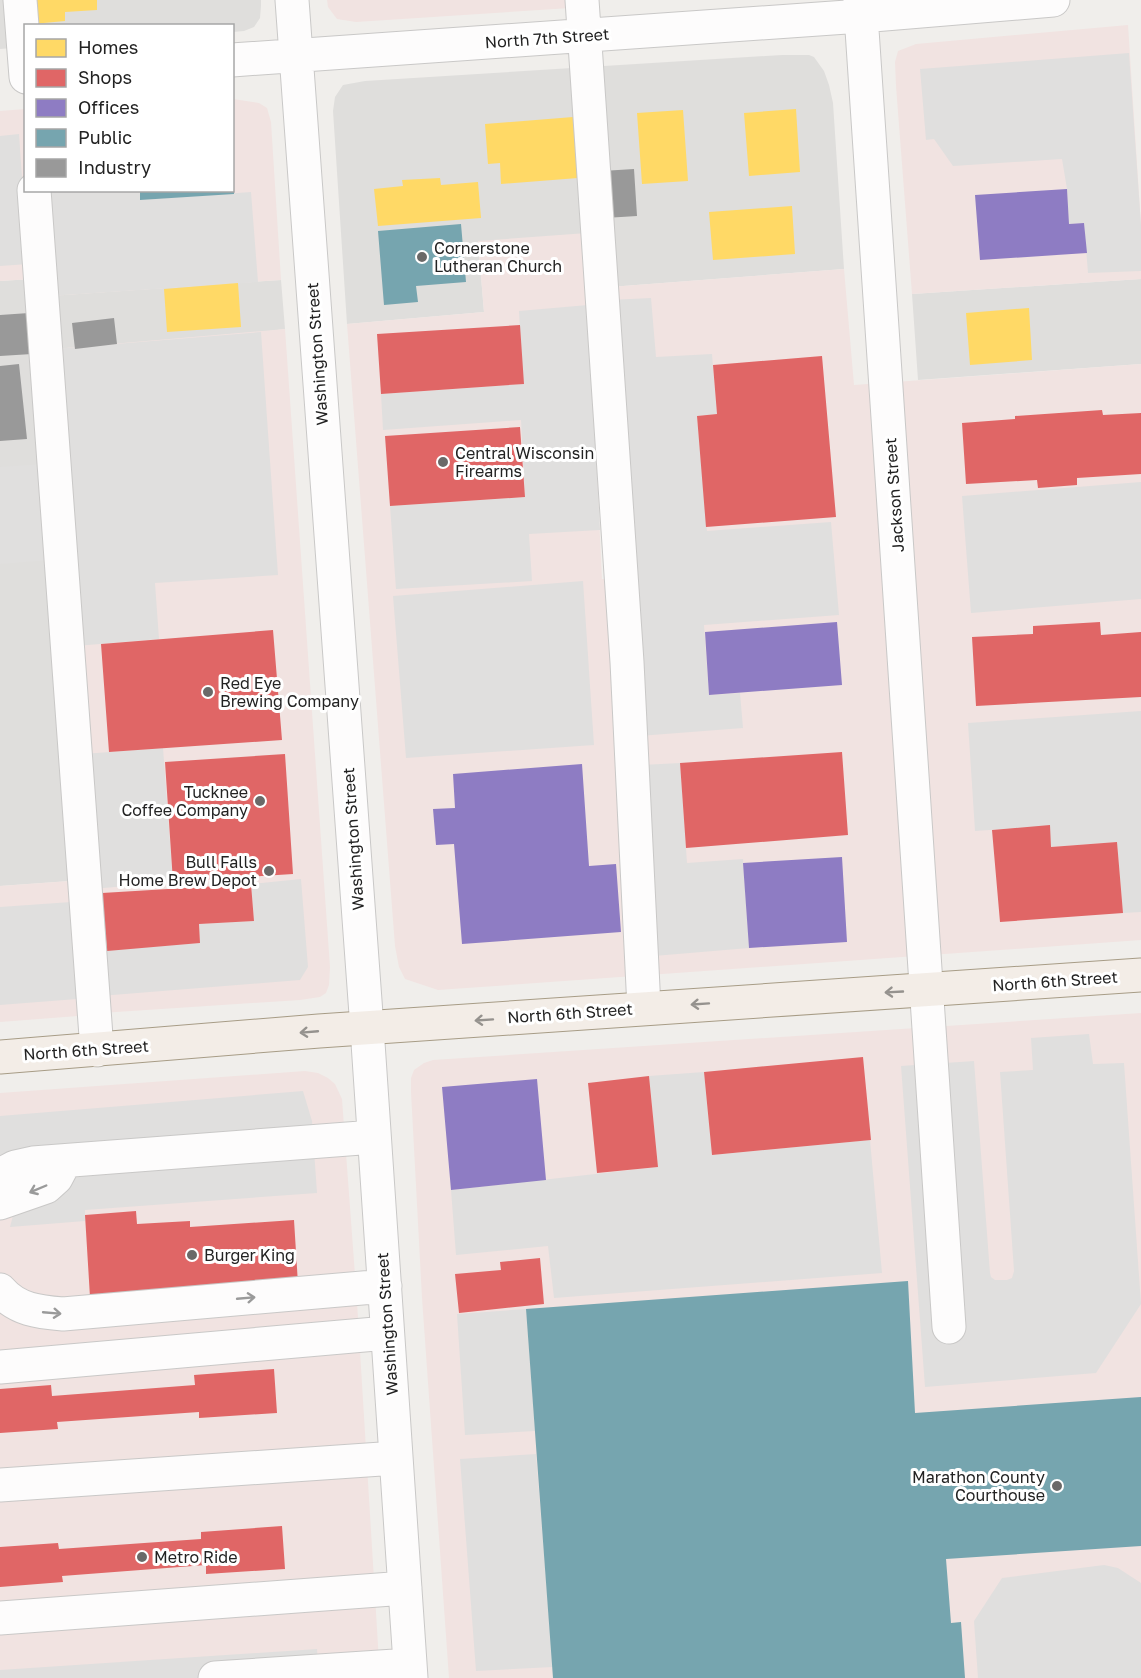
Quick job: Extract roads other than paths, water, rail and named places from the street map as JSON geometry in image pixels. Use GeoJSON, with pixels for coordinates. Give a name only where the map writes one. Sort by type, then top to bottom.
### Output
{"type":"FeatureCollection","features":[{"type":"Feature","properties":{"kind":"main road","name":"North 6th Street"},"geometry":{"type":"LineString","coordinates":[[0,1057],[644,1008],[1141,975]]}},
{"type":"Feature","properties":{"kind":"street"},"geometry":{"type":"LineString","coordinates":[[20,0],[24,61]]}},
{"type":"Feature","properties":{"kind":"street","name":"Washington Street"},"geometry":{"type":"LineString","coordinates":[[292,0],[367,1028],[411,1672]]}},
{"type":"Feature","properties":{"kind":"street"},"geometry":{"type":"LineString","coordinates":[[582,0],[631,727],[644,1008]]}},
{"type":"Feature","properties":{"kind":"street","name":"North 7th Street"},"geometry":{"type":"LineString","coordinates":[[234,60],[584,35],[860,8],[1053,0]]}},
{"type":"Feature","properties":{"kind":"street","name":"Jackson Street"},"geometry":{"type":"LineString","coordinates":[[860,8],[950,1327]]}},
{"type":"Feature","properties":{"kind":"street"},"geometry":{"type":"LineString","coordinates":[[0,77],[24,76]]}},
{"type":"Feature","properties":{"kind":"street"},"geometry":{"type":"LineString","coordinates":[[34,192],[97,1050]]}},
{"type":"Feature","properties":{"kind":"street"},"geometry":{"type":"LineString","coordinates":[[0,1175],[15,1167],[65,1161],[374,1137]]}},
{"type":"Feature","properties":{"kind":"street"},"geometry":{"type":"LineString","coordinates":[[0,1203],[46,1187],[56,1178],[65,1161]]}},
{"type":"Feature","properties":{"kind":"street"},"geometry":{"type":"LineString","coordinates":[[0,1290],[8,1300],[22,1307],[63,1314],[385,1286]]}},
{"type":"Feature","properties":{"kind":"street"},"geometry":{"type":"LineString","coordinates":[[0,1367],[387,1333]]}},
{"type":"Feature","properties":{"kind":"street"},"geometry":{"type":"LineString","coordinates":[[0,1485],[396,1458]]}},
{"type":"Feature","properties":{"kind":"street"},"geometry":{"type":"LineString","coordinates":[[0,1618],[405,1588]]}},
{"type":"Feature","properties":{"kind":"street"},"geometry":{"type":"LineString","coordinates":[[215,1678],[411,1672]]}},
{"type":"Feature","properties":{"kind":"place","name":"Cornerstone Lutheran Church"},"geometry":{"type":"Point","coordinates":[422,257]}},
{"type":"Feature","properties":{"kind":"place","name":"Central Wisconsin Firearms"},"geometry":{"type":"Point","coordinates":[443,462]}},
{"type":"Feature","properties":{"kind":"place","name":"Red Eye Brewing Company"},"geometry":{"type":"Point","coordinates":[208,692]}},
{"type":"Feature","properties":{"kind":"place","name":"Tucknee Coffee Company"},"geometry":{"type":"Point","coordinates":[260,801]}},
{"type":"Feature","properties":{"kind":"place","name":"Bull Falls Home Brew Depot"},"geometry":{"type":"Point","coordinates":[269,871]}},
{"type":"Feature","properties":{"kind":"place","name":"Burger King"},"geometry":{"type":"Point","coordinates":[192,1255]}},
{"type":"Feature","properties":{"kind":"place","name":"Marathon County Courthouse"},"geometry":{"type":"Point","coordinates":[1057,1486]}},
{"type":"Feature","properties":{"kind":"place","name":"Metro Ride"},"geometry":{"type":"Point","coordinates":[142,1557]}}]}
